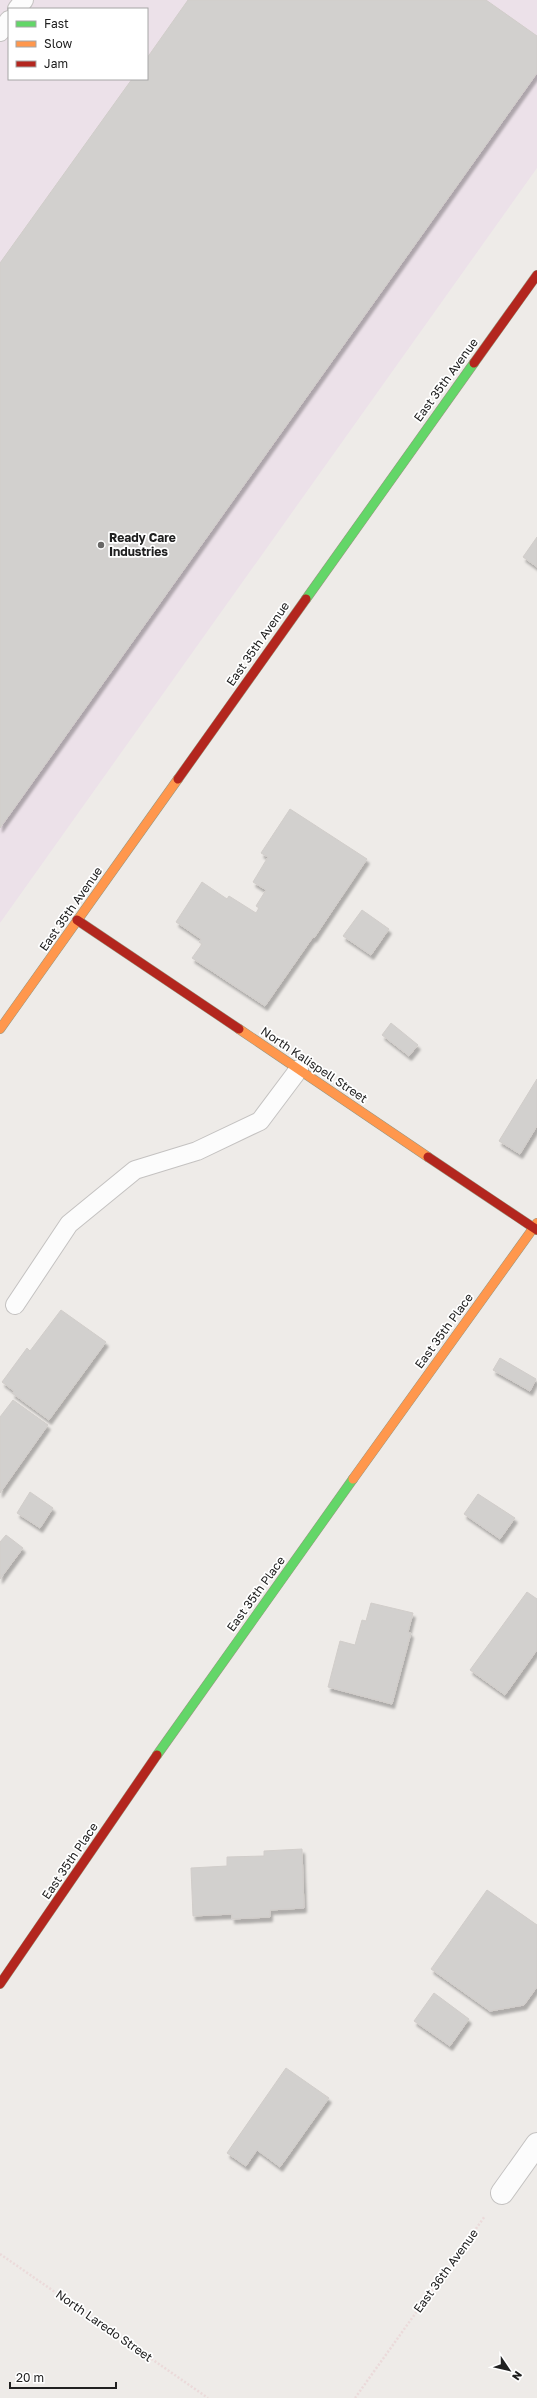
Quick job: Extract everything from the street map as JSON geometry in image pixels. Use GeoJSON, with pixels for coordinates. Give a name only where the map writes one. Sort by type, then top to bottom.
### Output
{"type":"FeatureCollection","features":[{"type":"Feature","properties":{"kind":"street","name":"East 35th Avenue"},"geometry":{"type":"LineString","coordinates":[[0,1029],[537,274]]}},
{"type":"Feature","properties":{"kind":"street","name":"North Kalispell Street"},"geometry":{"type":"LineString","coordinates":[[77,920],[536,1227]]}},
{"type":"Feature","properties":{"kind":"street","name":"East 35th Place"},"geometry":{"type":"LineString","coordinates":[[0,1984],[213,1674],[536,1227]]}},
{"type":"Feature","properties":{"kind":"street"},"geometry":{"type":"LineString","coordinates":[[502,2193],[537,2144]]}},
{"type":"Feature","properties":{"kind":"lane"},"geometry":{"type":"LineString","coordinates":[[18,8],[24,0]]}},
{"type":"Feature","properties":{"kind":"lane"},"geometry":{"type":"LineString","coordinates":[[0,32],[8,21]]}},
{"type":"Feature","properties":{"kind":"lane"},"geometry":{"type":"LineString","coordinates":[[15,1305],[69,1224],[135,1170],[197,1151],[260,1121],[299,1069]]}},
{"type":"Feature","properties":{"kind":"path","name":"East 36th Avenue"},"geometry":{"type":"LineString","coordinates":[[355,2398],[502,2193]]}},
{"type":"Feature","properties":{"kind":"path","name":"North Laredo Street"},"geometry":{"type":"LineString","coordinates":[[0,2254],[208,2398]]}},
{"type":"Feature","properties":{"kind":"shaded area","name":"Ready Care Industries"},"geometry":{"type":"Polygon","coordinates":[[[0,0],[537,0],[537,168],[0,923],[0,0]]]}},
{"type":"Feature","properties":{"kind":"building","name":"Ready Care Industries"},"geometry":{"type":"Polygon","coordinates":[[[188,0],[486,0],[537,36],[537,73],[0,828],[0,263],[131,80],[148,80],[148,57],[188,0]]]}},
{"type":"Feature","properties":{"kind":"building"},"geometry":{"type":"Polygon","coordinates":[[[537,537],[537,567],[523,557],[537,537]]]}},
{"type":"Feature","properties":{"kind":"building"},"geometry":{"type":"Polygon","coordinates":[[[290,809],[367,859],[314,938],[313,937],[265,1006],[192,958],[202,944],[199,942],[201,939],[176,922],[202,882],[227,899],[229,896],[256,913],[259,908],[256,906],[266,890],[253,882],[268,857],[261,853],[290,809]]]}},
{"type":"Feature","properties":{"kind":"building"},"geometry":{"type":"Polygon","coordinates":[[[362,910],[389,929],[371,955],[343,936],[362,910]]]}},
{"type":"Feature","properties":{"kind":"building"},"geometry":{"type":"Polygon","coordinates":[[[391,1023],[418,1045],[409,1056],[382,1035],[391,1023]]]}},
{"type":"Feature","properties":{"kind":"building"},"geometry":{"type":"Polygon","coordinates":[[[537,1079],[537,1126],[520,1154],[499,1141],[537,1079]]]}},
{"type":"Feature","properties":{"kind":"building"},"geometry":{"type":"Polygon","coordinates":[[[61,1310],[106,1342],[49,1420],[12,1393],[14,1391],[2,1382],[27,1348],[30,1351],[61,1310]]]}},
{"type":"Feature","properties":{"kind":"building"},"geometry":{"type":"Polygon","coordinates":[[[500,1358],[536,1379],[530,1391],[493,1370],[500,1358]]]}},
{"type":"Feature","properties":{"kind":"building"},"geometry":{"type":"Polygon","coordinates":[[[13,1400],[48,1425],[0,1493],[0,1417],[13,1400]]]}},
{"type":"Feature","properties":{"kind":"building"},"geometry":{"type":"Polygon","coordinates":[[[30,1492],[53,1508],[40,1528],[17,1513],[30,1492]]]}},
{"type":"Feature","properties":{"kind":"building"},"geometry":{"type":"Polygon","coordinates":[[[478,1494],[515,1518],[500,1539],[464,1514],[478,1494]]]}},
{"type":"Feature","properties":{"kind":"building"},"geometry":{"type":"Polygon","coordinates":[[[6,1535],[23,1548],[0,1579],[0,1542],[6,1535]]]}},
{"type":"Feature","properties":{"kind":"building"},"geometry":{"type":"Polygon","coordinates":[[[527,1592],[537,1599],[537,1650],[505,1695],[470,1670],[527,1592]]]}},
{"type":"Feature","properties":{"kind":"building"},"geometry":{"type":"Polygon","coordinates":[[[371,1603],[413,1613],[408,1632],[411,1633],[392,1704],[328,1687],[340,1641],[355,1645],[362,1620],[366,1621],[371,1603]]]}},
{"type":"Feature","properties":{"kind":"building"},"geometry":{"type":"Polygon","coordinates":[[[302,1849],[304,1908],[270,1910],[270,1917],[232,1919],[232,1914],[193,1916],[191,1868],[227,1866],[227,1857],[264,1856],[264,1851],[302,1849]]]}},
{"type":"Feature","properties":{"kind":"building"},"geometry":{"type":"Polygon","coordinates":[[[487,1890],[537,1925],[537,1987],[524,2005],[490,2011],[431,1969],[487,1890]]]}},
{"type":"Feature","properties":{"kind":"building"},"geometry":{"type":"Polygon","coordinates":[[[434,1993],[469,2019],[450,2046],[414,2021],[434,1993]]]}},
{"type":"Feature","properties":{"kind":"building"},"geometry":{"type":"Polygon","coordinates":[[[286,2068],[329,2098],[280,2167],[257,2150],[246,2166],[227,2153],[286,2068]]]}},
{"type":"Feature","properties":{"kind":"traffic: fast"},"geometry":{"type":"LineString","coordinates":[[306,599],[474,363]]}},
{"type":"Feature","properties":{"kind":"traffic: fast"},"geometry":{"type":"LineString","coordinates":[[157,1755],[353,1479]]}},
{"type":"Feature","properties":{"kind":"traffic: slow"},"geometry":{"type":"LineString","coordinates":[[0,1029],[178,779]]}},
{"type":"Feature","properties":{"kind":"traffic: slow"},"geometry":{"type":"LineString","coordinates":[[239,1029],[428,1157]]}},
{"type":"Feature","properties":{"kind":"traffic: slow"},"geometry":{"type":"LineString","coordinates":[[353,1479],[537,1223]]}},
{"type":"Feature","properties":{"kind":"traffic: jam"},"geometry":{"type":"LineString","coordinates":[[474,363],[537,275]]}},
{"type":"Feature","properties":{"kind":"traffic: jam"},"geometry":{"type":"LineString","coordinates":[[178,779],[306,599]]}},
{"type":"Feature","properties":{"kind":"traffic: jam"},"geometry":{"type":"LineString","coordinates":[[77,920],[239,1029]]}},
{"type":"Feature","properties":{"kind":"traffic: jam"},"geometry":{"type":"LineString","coordinates":[[428,1157],[537,1230]]}},
{"type":"Feature","properties":{"kind":"traffic: jam"},"geometry":{"type":"LineString","coordinates":[[0,1984],[157,1755]]}},
{"type":"Feature","properties":{"kind":"place","name":"Ready Care Industries"},"geometry":{"type":"Point","coordinates":[101,545]}}]}
